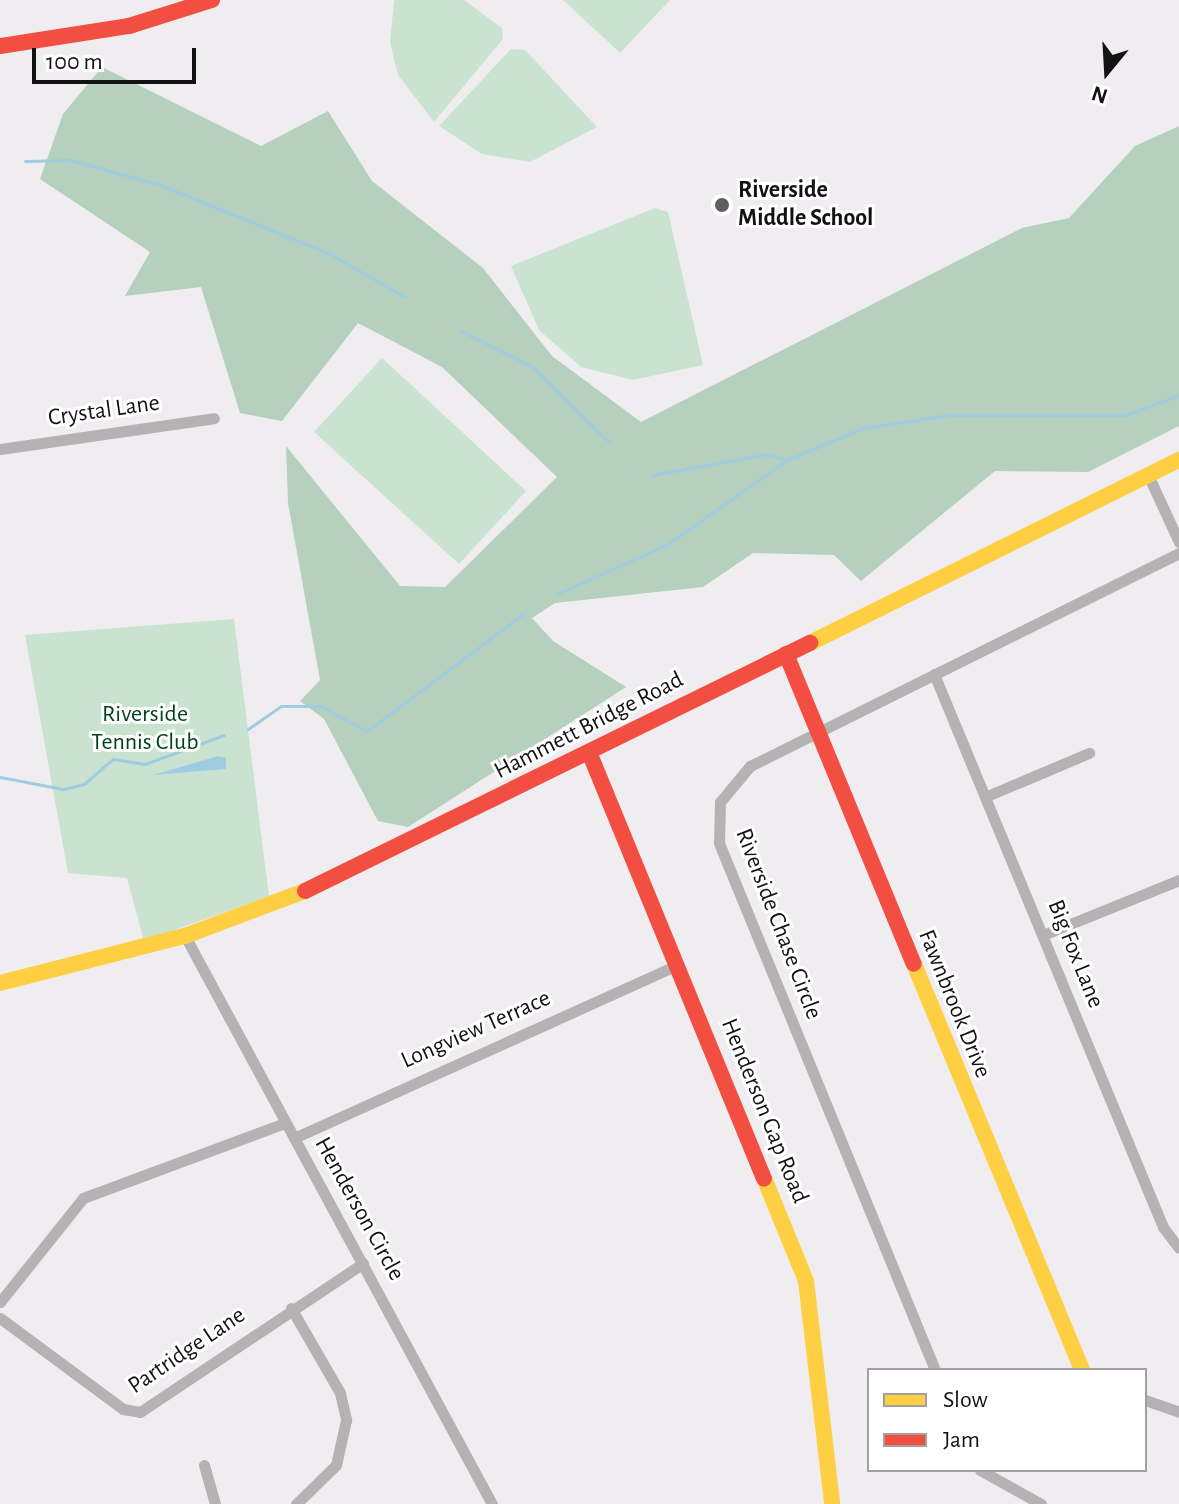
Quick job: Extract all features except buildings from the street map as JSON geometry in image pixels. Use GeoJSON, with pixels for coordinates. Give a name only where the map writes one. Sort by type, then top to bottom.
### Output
{"type":"FeatureCollection","features":[{"type":"Feature","properties":{"kind":"street"},"geometry":{"type":"LineString","coordinates":[[0,46],[129,26],[212,0]]}},
{"type":"Feature","properties":{"kind":"street","name":"Crystal Lane"},"geometry":{"type":"LineString","coordinates":[[0,449],[214,418]]}},
{"type":"Feature","properties":{"kind":"street","name":"Hammett Bridge Road"},"geometry":{"type":"LineString","coordinates":[[0,983],[185,936],[339,878],[1179,460]]}},
{"type":"Feature","properties":{"kind":"street"},"geometry":{"type":"LineString","coordinates":[[1148,475],[1179,542]]}},
{"type":"Feature","properties":{"kind":"street","name":"Riverside Chase Circle"},"geometry":{"type":"LineString","coordinates":[[934,1368],[717,831],[720,802],[740,772],[1179,553]]}},
{"type":"Feature","properties":{"kind":"street","name":"Fawnbrook Drive"},"geometry":{"type":"LineString","coordinates":[[786,654],[1081,1368]]}},
{"type":"Feature","properties":{"kind":"street","name":"Big Fox Lane"},"geometry":{"type":"LineString","coordinates":[[934,674],[1163,1227],[1179,1248]]}},
{"type":"Feature","properties":{"kind":"street","name":"Henderson Gap Road"},"geometry":{"type":"LineString","coordinates":[[589,752],[811,1299],[832,1504]]}},
{"type":"Feature","properties":{"kind":"street"},"geometry":{"type":"LineString","coordinates":[[987,796],[1089,753]]}},
{"type":"Feature","properties":{"kind":"street"},"geometry":{"type":"LineString","coordinates":[[1043,935],[1179,880]]}},
{"type":"Feature","properties":{"kind":"street","name":"Henderson Circle"},"geometry":{"type":"LineString","coordinates":[[185,936],[492,1504]]}},
{"type":"Feature","properties":{"kind":"street","name":"Longview Terrace"},"geometry":{"type":"LineString","coordinates":[[294,1138],[678,965]]}},
{"type":"Feature","properties":{"kind":"street"},"geometry":{"type":"LineString","coordinates":[[0,1302],[83,1198],[285,1123]]}},
{"type":"Feature","properties":{"kind":"street","name":"Partridge Lane"},"geometry":{"type":"LineString","coordinates":[[0,1318],[135,1413],[363,1263]]}},
{"type":"Feature","properties":{"kind":"street"},"geometry":{"type":"LineString","coordinates":[[291,1308],[340,1393],[346,1420],[336,1465],[296,1504]]}},
{"type":"Feature","properties":{"kind":"street"},"geometry":{"type":"LineString","coordinates":[[1147,1401],[1179,1412]]}},
{"type":"Feature","properties":{"kind":"street"},"geometry":{"type":"LineString","coordinates":[[204,1465],[215,1504]]}},
{"type":"Feature","properties":{"kind":"street"},"geometry":{"type":"LineString","coordinates":[[984,1472],[1041,1504]]}},
{"type":"Feature","properties":{"kind":"green space"},"geometry":{"type":"Polygon","coordinates":[[[394,0],[464,0],[502,28],[503,39],[434,122],[398,75],[390,42],[394,0]]]}},
{"type":"Feature","properties":{"kind":"green space"},"geometry":{"type":"Polygon","coordinates":[[[563,0],[670,0],[620,53],[563,0]]]}},
{"type":"Feature","properties":{"kind":"green space"},"geometry":{"type":"Polygon","coordinates":[[[511,49],[525,50],[597,127],[530,162],[482,154],[439,126],[511,49]]]}},
{"type":"Feature","properties":{"kind":"green space"},"geometry":{"type":"Polygon","coordinates":[[[102,67],[261,146],[328,111],[372,181],[483,268],[552,356],[641,422],[1022,228],[1069,218],[1135,146],[1179,126],[1179,426],[1088,472],[995,471],[861,581],[834,555],[753,553],[703,587],[555,603],[532,618],[553,641],[626,687],[408,827],[378,821],[324,719],[300,701],[320,680],[288,503],[286,446],[400,586],[445,587],[557,477],[442,367],[358,323],[282,421],[240,413],[201,287],[125,296],[150,252],[40,179],[63,114],[102,67]]]}},
{"type":"Feature","properties":{"kind":"green space"},"geometry":{"type":"Polygon","coordinates":[[[655,208],[668,212],[703,365],[633,380],[581,367],[539,330],[511,266],[655,208]]]}},
{"type":"Feature","properties":{"kind":"green space"},"geometry":{"type":"Polygon","coordinates":[[[382,358],[526,491],[459,564],[314,432],[382,358]]]}},
{"type":"Feature","properties":{"kind":"green space","name":"Riverside Tennis Club"},"geometry":{"type":"Polygon","coordinates":[[[234,619],[269,896],[144,941],[127,878],[68,873],[25,635],[234,619]]]}},
{"type":"Feature","properties":{"kind":"water"},"geometry":{"type":"Polygon","coordinates":[[[218,756],[226,758],[226,769],[153,775],[218,756]]]}},
{"type":"Feature","properties":{"kind":"waterway"},"geometry":{"type":"LineString","coordinates":[[25,161],[70,160],[158,184],[328,253],[405,297]]}},
{"type":"Feature","properties":{"kind":"waterway"},"geometry":{"type":"LineString","coordinates":[[461,331],[533,367],[610,443]]}},
{"type":"Feature","properties":{"kind":"waterway"},"geometry":{"type":"LineString","coordinates":[[557,594],[668,544],[787,460],[863,428],[949,415],[1126,415],[1179,395]]}},
{"type":"Feature","properties":{"kind":"waterway"},"geometry":{"type":"LineString","coordinates":[[652,475],[768,454],[787,460]]}},
{"type":"Feature","properties":{"kind":"waterway"},"geometry":{"type":"LineString","coordinates":[[248,729],[281,706],[320,706],[367,731],[523,614]]}},
{"type":"Feature","properties":{"kind":"waterway"},"geometry":{"type":"LineString","coordinates":[[0,777],[63,789],[84,784],[113,759],[145,764],[224,735]]}},
{"type":"Feature","properties":{"kind":"traffic: slow"},"geometry":{"type":"LineString","coordinates":[[810,643],[1179,460]]}},
{"type":"Feature","properties":{"kind":"traffic: slow"},"geometry":{"type":"LineString","coordinates":[[0,983],[185,936],[305,891]]}},
{"type":"Feature","properties":{"kind":"traffic: slow"},"geometry":{"type":"LineString","coordinates":[[914,964],[1081,1368]]}},
{"type":"Feature","properties":{"kind":"traffic: slow"},"geometry":{"type":"LineString","coordinates":[[764,1178],[806,1281],[832,1504]]}},
{"type":"Feature","properties":{"kind":"traffic: jam"},"geometry":{"type":"LineString","coordinates":[[0,46],[129,26],[212,0]]}},
{"type":"Feature","properties":{"kind":"traffic: jam"},"geometry":{"type":"LineString","coordinates":[[305,891],[810,643]]}},
{"type":"Feature","properties":{"kind":"traffic: jam"},"geometry":{"type":"LineString","coordinates":[[786,654],[914,964]]}},
{"type":"Feature","properties":{"kind":"traffic: jam"},"geometry":{"type":"LineString","coordinates":[[589,752],[764,1178]]}},
{"type":"Feature","properties":{"kind":"place","name":"Riverside Middle School"},"geometry":{"type":"Point","coordinates":[722,205]}}]}
